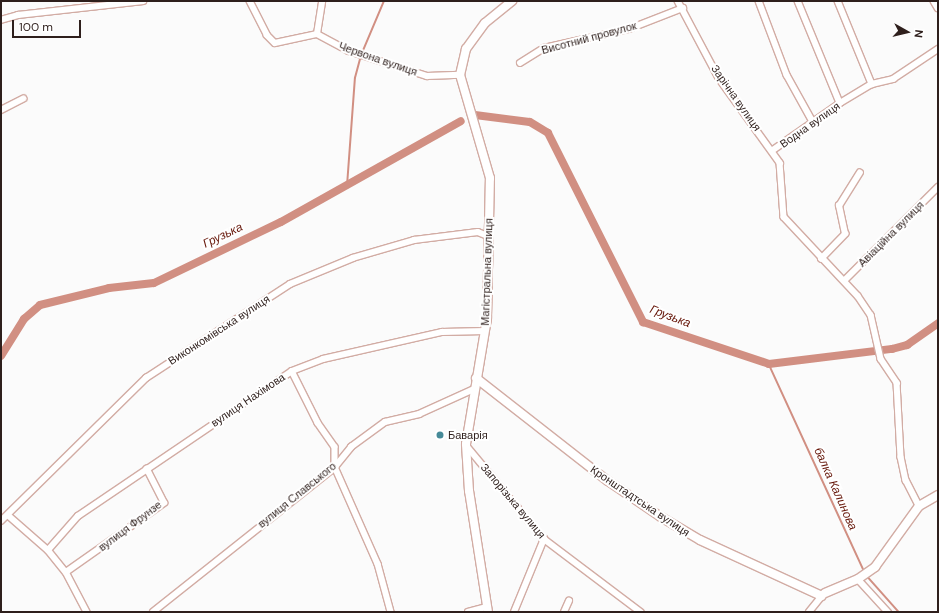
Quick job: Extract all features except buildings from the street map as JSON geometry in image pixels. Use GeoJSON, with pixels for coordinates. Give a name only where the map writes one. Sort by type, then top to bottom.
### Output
{"type":"FeatureCollection","features":[{"type":"Feature","properties":{"kind":"main road","name":"Магістральна вулиця"},"geometry":{"type":"LineString","coordinates":[[488,609],[469,491],[466,444],[474,389],[485,331],[488,236],[487,160],[466,104],[460,75],[466,49],[485,23],[512,1]]}},
{"type":"Feature","properties":{"kind":"main road","name":"Кронштадтська вулиця"},"geometry":{"type":"LineString","coordinates":[[476,378],[608,482],[661,517],[700,540],[823,594]]}},
{"type":"Feature","properties":{"kind":"main road"},"geometry":{"type":"LineString","coordinates":[[474,389],[487,386]]}},
{"type":"Feature","properties":{"kind":"main road"},"geometry":{"type":"LineString","coordinates":[[823,594],[858,579],[875,567],[919,506],[938,495]]}},
{"type":"Feature","properties":{"kind":"street"},"geometry":{"type":"LineString","coordinates":[[1,20],[18,15],[143,1]]}},
{"type":"Feature","properties":{"kind":"street"},"geometry":{"type":"LineString","coordinates":[[250,1],[267,35],[275,42],[317,34],[322,1]]}},
{"type":"Feature","properties":{"kind":"street","name":"Зарічна вулиця"},"geometry":{"type":"LineString","coordinates":[[678,1],[719,78],[773,150]]}},
{"type":"Feature","properties":{"kind":"street"},"geometry":{"type":"LineString","coordinates":[[759,1],[787,76],[813,122]]}},
{"type":"Feature","properties":{"kind":"street"},"geometry":{"type":"LineString","coordinates":[[798,1],[840,103]]}},
{"type":"Feature","properties":{"kind":"street"},"geometry":{"type":"LineString","coordinates":[[838,1],[872,84]]}},
{"type":"Feature","properties":{"kind":"street"},"geometry":{"type":"LineString","coordinates":[[934,1],[938,7]]}},
{"type":"Feature","properties":{"kind":"street","name":"Висотний провулок"},"geometry":{"type":"LineString","coordinates":[[520,62],[544,48],[629,29],[683,8]]}},
{"type":"Feature","properties":{"kind":"street","name":"Червона вулиця"},"geometry":{"type":"LineString","coordinates":[[317,34],[349,51],[427,76],[460,75]]}},
{"type":"Feature","properties":{"kind":"street","name":"Водна вулиця"},"geometry":{"type":"LineString","coordinates":[[919,506],[906,480],[901,457],[897,383],[880,351],[871,315],[844,282],[821,259],[784,217],[784,182],[773,150],[840,103],[872,84],[893,78],[938,49]]}},
{"type":"Feature","properties":{"kind":"street"},"geometry":{"type":"LineString","coordinates":[[1,110],[23,99]]}},
{"type":"Feature","properties":{"kind":"street"},"geometry":{"type":"LineString","coordinates":[[821,259],[845,234],[839,206],[860,173]]}},
{"type":"Feature","properties":{"kind":"street","name":"Авіаційна вулиця"},"geometry":{"type":"LineString","coordinates":[[844,282],[938,187]]}},
{"type":"Feature","properties":{"kind":"street","name":"Виконкомівська вулиця"},"geometry":{"type":"LineString","coordinates":[[1,521],[146,378],[290,284],[353,258],[414,240],[478,232],[488,236]]}},
{"type":"Feature","properties":{"kind":"street","name":"вулиця Нахімова"},"geometry":{"type":"LineString","coordinates":[[48,550],[78,516],[292,370],[322,359],[442,332],[485,331]]}},
{"type":"Feature","properties":{"kind":"street"},"geometry":{"type":"LineString","coordinates":[[292,370],[318,423],[335,447],[335,467],[378,564],[391,612]]}},
{"type":"Feature","properties":{"kind":"street","name":"вулиця Славського"},"geometry":{"type":"LineString","coordinates":[[153,612],[335,467],[350,447],[385,422],[419,414],[474,389]]}},
{"type":"Feature","properties":{"kind":"street","name":"Запорізька вулиця"},"geometry":{"type":"LineString","coordinates":[[466,444],[544,539],[641,612]]}},
{"type":"Feature","properties":{"kind":"street","name":"вулиця Фрунзе"},"geometry":{"type":"LineString","coordinates":[[66,572],[164,502],[147,469]]}},
{"type":"Feature","properties":{"kind":"street"},"geometry":{"type":"LineString","coordinates":[[8,515],[48,550],[66,572],[87,612]]}},
{"type":"Feature","properties":{"kind":"street"},"geometry":{"type":"LineString","coordinates":[[514,612],[544,539]]}},
{"type":"Feature","properties":{"kind":"street"},"geometry":{"type":"LineString","coordinates":[[858,579],[888,612]]}},
{"type":"Feature","properties":{"kind":"street"},"geometry":{"type":"LineString","coordinates":[[809,612],[823,594]]}},
{"type":"Feature","properties":{"kind":"street"},"geometry":{"type":"LineString","coordinates":[[564,612],[570,601]]}},
{"type":"Feature","properties":{"kind":"street"},"geometry":{"type":"LineString","coordinates":[[468,612],[488,609]]}},
{"type":"Feature","properties":{"kind":"waterway"},"geometry":{"type":"LineString","coordinates":[[362,53],[384,1]]}},
{"type":"Feature","properties":{"kind":"waterway"},"geometry":{"type":"LineString","coordinates":[[347,186],[355,78],[361,56]]}},
{"type":"Feature","properties":{"kind":"waterway","name":"Грузька"},"geometry":{"type":"LineString","coordinates":[[475,115],[530,122],[548,133],[643,322],[769,364],[892,349],[907,345],[938,323]]}},
{"type":"Feature","properties":{"kind":"waterway","name":"Грузька"},"geometry":{"type":"LineString","coordinates":[[1,356],[24,319],[40,305],[109,288],[154,283],[281,222],[461,121]]}},
{"type":"Feature","properties":{"kind":"waterway","name":"балка Калинова"},"geometry":{"type":"LineString","coordinates":[[769,364],[864,571]]}},
{"type":"Feature","properties":{"kind":"waterway","name":"балка Калинова"},"geometry":{"type":"LineString","coordinates":[[867,576],[899,612]]}},
{"type":"Feature","properties":{"kind":"place","name":"Баварія"},"geometry":{"type":"Point","coordinates":[440,435]}}]}
